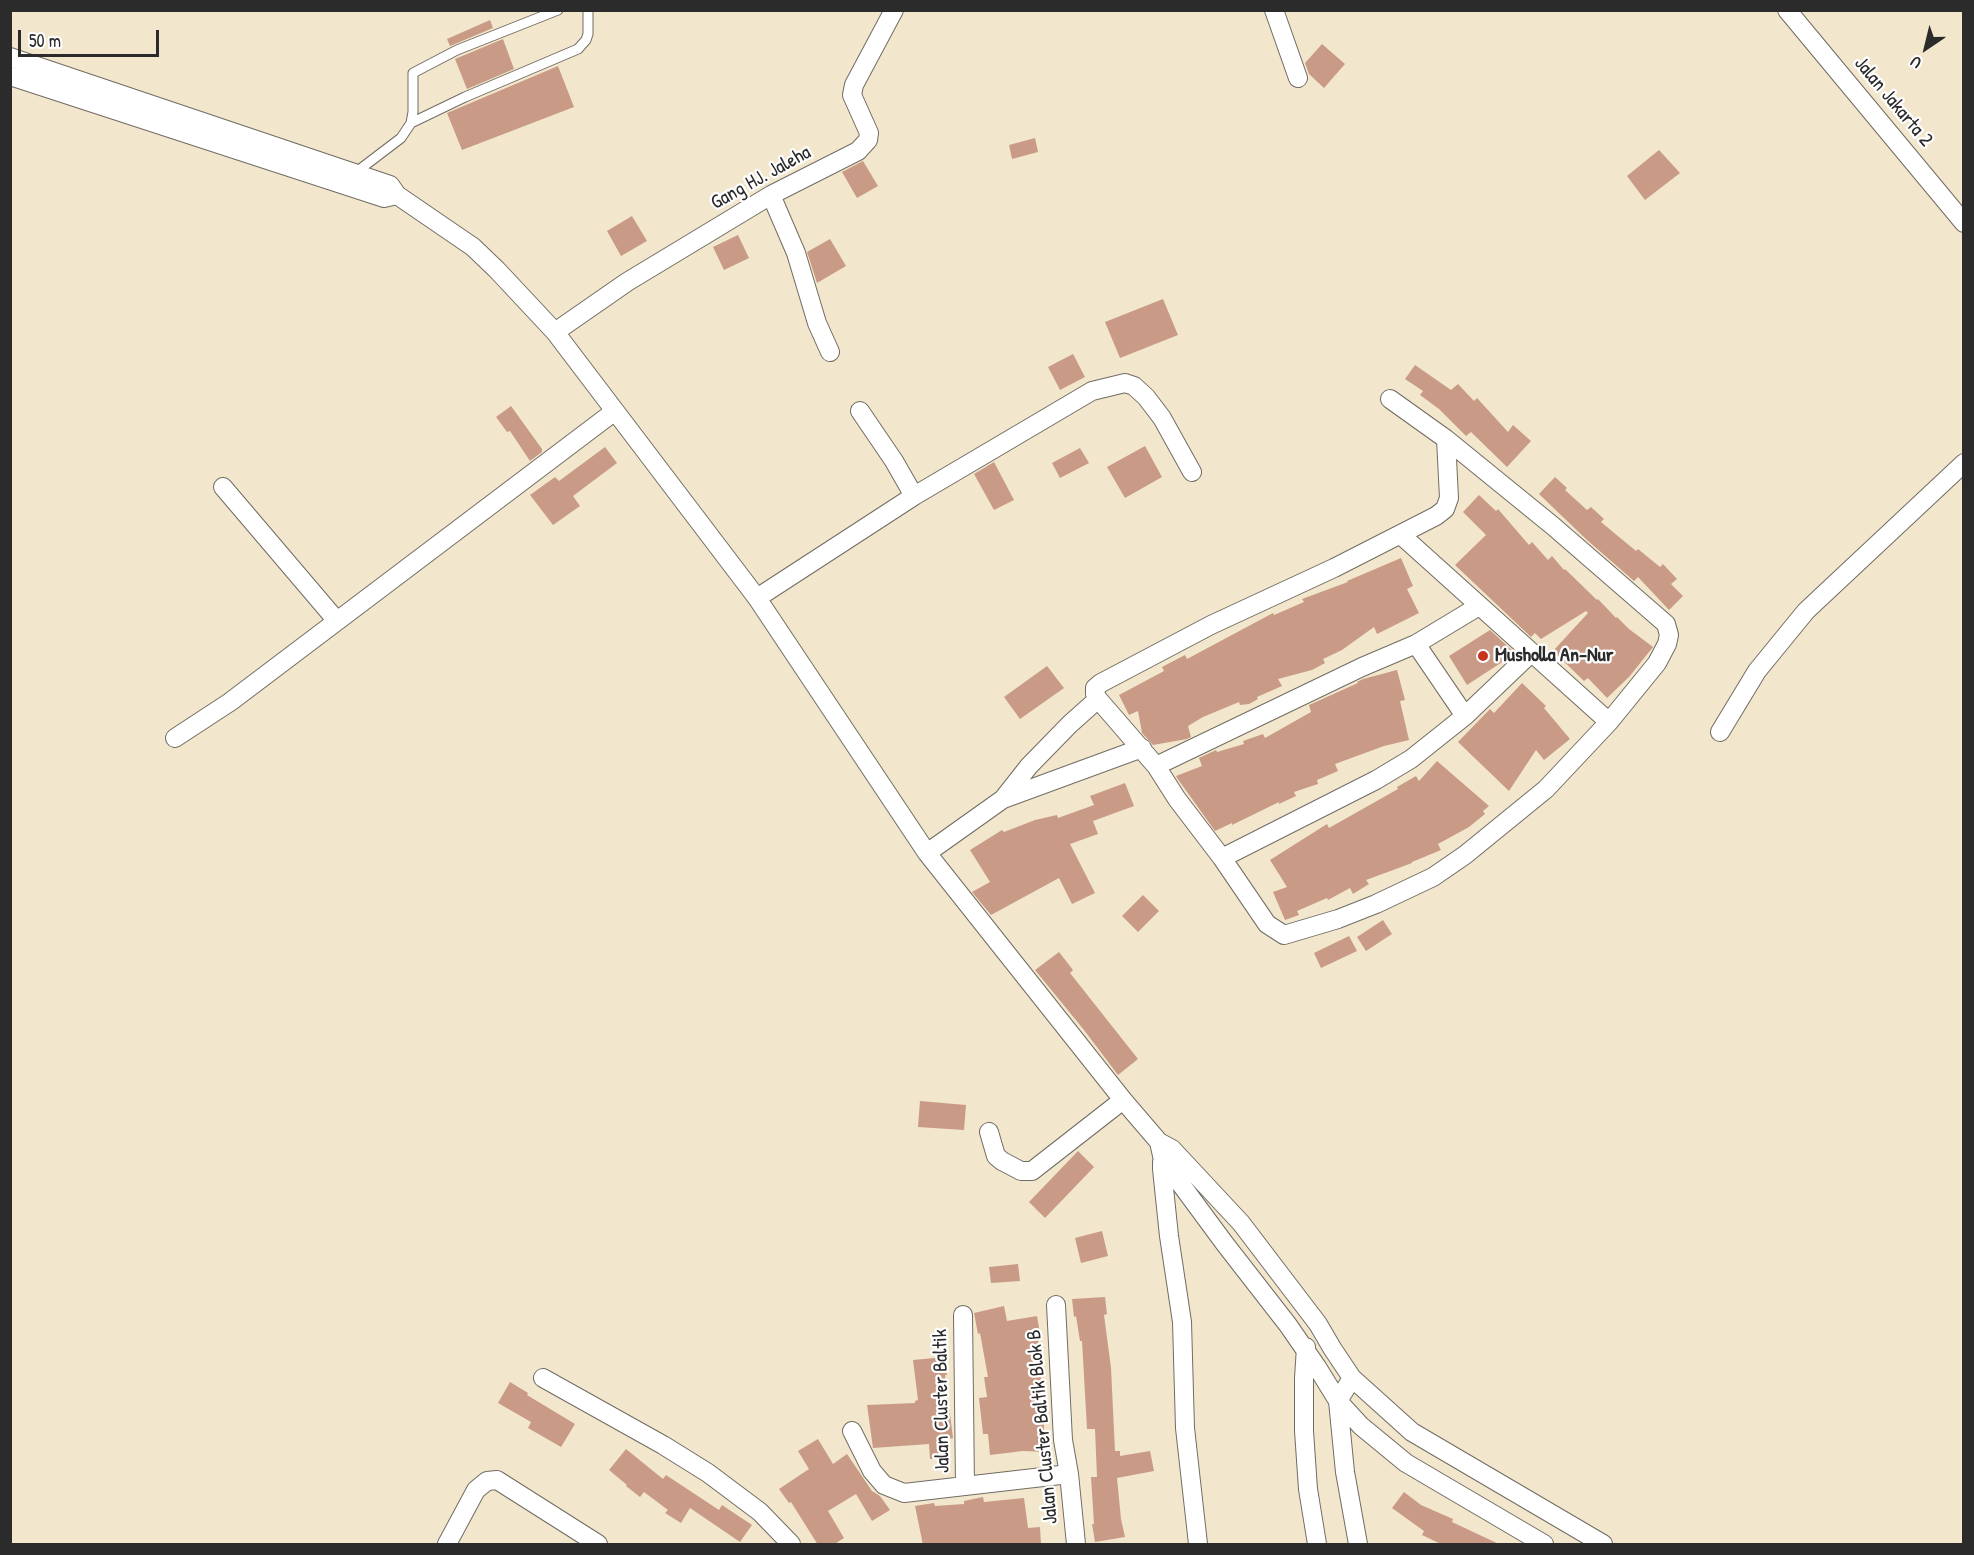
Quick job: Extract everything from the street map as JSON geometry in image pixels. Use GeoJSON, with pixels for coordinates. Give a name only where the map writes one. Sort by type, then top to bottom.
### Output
{"type":"FeatureCollection","features":[{"type":"Feature","properties":{"kind":"street","name":"Gang HJ. Jaleha"},"geometry":{"type":"LineString","coordinates":[[555,332],[627,282],[771,195],[858,151],[868,140],[869,133],[852,95],[854,85],[894,10]]}},
{"type":"Feature","properties":{"kind":"street"},"geometry":{"type":"LineString","coordinates":[[1275,10],[1298,78]]}},
{"type":"Feature","properties":{"kind":"street","name":"Jalan Jakarta 2"},"geometry":{"type":"LineString","coordinates":[[1788,10],[1964,223]]}},
{"type":"Feature","properties":{"kind":"street"},"geometry":{"type":"LineString","coordinates":[[10,57],[352,180],[384,198],[397,195],[473,247],[497,270],[555,332],[757,598],[927,854],[1165,1150],[1305,1349],[1338,1401],[1361,1426],[1406,1463],[1544,1545]]}},
{"type":"Feature","properties":{"kind":"street"},"geometry":{"type":"LineString","coordinates":[[10,76],[352,180]]}},
{"type":"Feature","properties":{"kind":"street"},"geometry":{"type":"LineString","coordinates":[[771,195],[796,253],[817,323],[830,352]]}},
{"type":"Feature","properties":{"kind":"street"},"geometry":{"type":"LineString","coordinates":[[757,598],[914,496],[1092,391],[1125,383],[1134,386],[1162,418],[1192,472]]}},
{"type":"Feature","properties":{"kind":"street"},"geometry":{"type":"LineString","coordinates":[[1390,399],[1446,439],[1553,526],[1666,624],[1669,634],[1667,644],[1657,663],[1609,722],[1546,789],[1465,855],[1433,877],[1338,919],[1284,935],[1268,924],[1177,799],[1156,766],[1098,699],[1095,688],[1211,625],[1334,568],[1436,516],[1445,509],[1449,498],[1446,439]]}},
{"type":"Feature","properties":{"kind":"street"},"geometry":{"type":"LineString","coordinates":[[175,738],[230,702],[615,411]]}},
{"type":"Feature","properties":{"kind":"street"},"geometry":{"type":"LineString","coordinates":[[860,411],[894,461],[914,496]]}},
{"type":"Feature","properties":{"kind":"street"},"geometry":{"type":"LineString","coordinates":[[1720,732],[1757,671],[1806,611],[1964,463]]}},
{"type":"Feature","properties":{"kind":"street"},"geometry":{"type":"LineString","coordinates":[[223,487],[337,621]]}},
{"type":"Feature","properties":{"kind":"street"},"geometry":{"type":"LineString","coordinates":[[1401,535],[1609,722]]}},
{"type":"Feature","properties":{"kind":"street"},"geometry":{"type":"LineString","coordinates":[[1156,766],[1362,667],[1416,644],[1479,606]]}},
{"type":"Feature","properties":{"kind":"street"},"geometry":{"type":"LineString","coordinates":[[1416,644],[1465,716]]}},
{"type":"Feature","properties":{"kind":"street"},"geometry":{"type":"LineString","coordinates":[[1222,858],[1376,780],[1411,759],[1465,716],[1531,653]]}},
{"type":"Feature","properties":{"kind":"street"},"geometry":{"type":"LineString","coordinates":[[1003,799],[1029,766],[1098,699]]}},
{"type":"Feature","properties":{"kind":"street"},"geometry":{"type":"LineString","coordinates":[[927,854],[1003,799],[1142,748]]}},
{"type":"Feature","properties":{"kind":"street"},"geometry":{"type":"LineString","coordinates":[[989,1132],[996,1156],[1021,1171],[1032,1171],[1124,1100]]}},
{"type":"Feature","properties":{"kind":"street"},"geometry":{"type":"LineString","coordinates":[[1165,1150],[1241,1223],[1318,1324],[1352,1378],[1412,1432],[1604,1545]]}},
{"type":"Feature","properties":{"kind":"street"},"geometry":{"type":"LineString","coordinates":[[1165,1150],[1162,1169],[1182,1322],[1186,1437],[1198,1545]]}},
{"type":"Feature","properties":{"kind":"street","name":"Jalan Cluster Baltik Blok B"},"geometry":{"type":"LineString","coordinates":[[1056,1305],[1063,1440],[1076,1545]]}},
{"type":"Feature","properties":{"kind":"street","name":"Jalan Cluster Baltik"},"geometry":{"type":"LineString","coordinates":[[963,1315],[965,1486]]}},
{"type":"Feature","properties":{"kind":"street"},"geometry":{"type":"LineString","coordinates":[[1317,1545],[1308,1489],[1304,1431],[1305,1349],[1318,1324]]}},
{"type":"Feature","properties":{"kind":"street"},"geometry":{"type":"LineString","coordinates":[[543,1378],[663,1445],[708,1473],[760,1512],[791,1545]]}},
{"type":"Feature","properties":{"kind":"street"},"geometry":{"type":"LineString","coordinates":[[1352,1378],[1338,1401],[1345,1472],[1358,1545]]}},
{"type":"Feature","properties":{"kind":"street","name":"Jalan Cluster Baltik"},"geometry":{"type":"LineString","coordinates":[[852,1431],[872,1472],[884,1485],[904,1493],[1069,1474]]}},
{"type":"Feature","properties":{"kind":"street"},"geometry":{"type":"LineString","coordinates":[[447,1545],[476,1490],[487,1480],[497,1480],[598,1545]]}},
{"type":"Feature","properties":{"kind":"lane"},"geometry":{"type":"LineString","coordinates":[[352,180],[401,138],[411,123],[413,73],[457,50],[558,10]]}},
{"type":"Feature","properties":{"kind":"lane"},"geometry":{"type":"LineString","coordinates":[[411,123],[465,97],[578,49],[588,34],[588,10]]}},
{"type":"Feature","properties":{"kind":"building"},"geometry":{"type":"Polygon","coordinates":[[[490,20],[493,28],[450,46],[447,39],[490,20]]]}},
{"type":"Feature","properties":{"kind":"building"},"geometry":{"type":"Polygon","coordinates":[[[503,39],[514,69],[467,89],[455,59],[503,39]]]}},
{"type":"Feature","properties":{"kind":"building"},"geometry":{"type":"Polygon","coordinates":[[[1322,44],[1345,64],[1324,88],[1309,74],[1305,63],[1322,44]]]}},
{"type":"Feature","properties":{"kind":"building"},"geometry":{"type":"Polygon","coordinates":[[[558,66],[574,107],[462,150],[447,113],[558,66]]]}},
{"type":"Feature","properties":{"kind":"building"},"geometry":{"type":"Polygon","coordinates":[[[1035,138],[1038,152],[1012,159],[1009,145],[1035,138]]]}},
{"type":"Feature","properties":{"kind":"building"},"geometry":{"type":"Polygon","coordinates":[[[1659,150],[1680,173],[1645,200],[1627,176],[1659,150]]]}},
{"type":"Feature","properties":{"kind":"building"},"geometry":{"type":"Polygon","coordinates":[[[863,161],[878,186],[857,198],[842,172],[863,161]]]}},
{"type":"Feature","properties":{"kind":"building"},"geometry":{"type":"Polygon","coordinates":[[[632,216],[647,241],[621,256],[607,231],[632,216]]]}},
{"type":"Feature","properties":{"kind":"building"},"geometry":{"type":"Polygon","coordinates":[[[738,235],[749,258],[724,270],[713,247],[738,235]]]}},
{"type":"Feature","properties":{"kind":"building"},"geometry":{"type":"Polygon","coordinates":[[[830,239],[846,266],[817,283],[807,252],[830,239]]]}},
{"type":"Feature","properties":{"kind":"building"},"geometry":{"type":"Polygon","coordinates":[[[1163,299],[1178,335],[1120,358],[1105,322],[1163,299]]]}},
{"type":"Feature","properties":{"kind":"building"},"geometry":{"type":"Polygon","coordinates":[[[1073,354],[1085,377],[1060,390],[1048,367],[1073,354]]]}},
{"type":"Feature","properties":{"kind":"building"},"geometry":{"type":"Polygon","coordinates":[[[1415,365],[1451,390],[1458,384],[1474,401],[1477,398],[1508,432],[1513,425],[1531,441],[1507,467],[1471,432],[1466,436],[1439,409],[1420,395],[1423,391],[1405,379],[1415,365]]]}},
{"type":"Feature","properties":{"kind":"building"},"geometry":{"type":"Polygon","coordinates":[[[511,406],[542,449],[542,452],[530,461],[510,431],[507,432],[496,417],[511,406]]]}},
{"type":"Feature","properties":{"kind":"building"},"geometry":{"type":"Polygon","coordinates":[[[1145,446],[1162,477],[1125,498],[1107,467],[1145,446]]]}},
{"type":"Feature","properties":{"kind":"building"},"geometry":{"type":"Polygon","coordinates":[[[605,447],[617,463],[573,496],[580,506],[553,525],[530,495],[555,477],[559,481],[605,447]]]}},
{"type":"Feature","properties":{"kind":"building"},"geometry":{"type":"Polygon","coordinates":[[[1080,448],[1089,463],[1060,478],[1052,463],[1080,448]]]}},
{"type":"Feature","properties":{"kind":"building"},"geometry":{"type":"Polygon","coordinates":[[[994,462],[1014,500],[994,510],[974,474],[994,462]]]}},
{"type":"Feature","properties":{"kind":"building"},"geometry":{"type":"Polygon","coordinates":[[[1555,477],[1567,488],[1565,490],[1587,510],[1591,507],[1604,519],[1601,522],[1636,551],[1638,549],[1660,567],[1663,564],[1677,579],[1671,584],[1683,596],[1669,610],[1638,577],[1634,581],[1539,494],[1555,477]]]}},
{"type":"Feature","properties":{"kind":"building"},"geometry":{"type":"Polygon","coordinates":[[[1479,495],[1496,511],[1498,509],[1529,545],[1532,542],[1548,560],[1552,556],[1616,618],[1653,647],[1629,677],[1607,698],[1588,678],[1584,681],[1553,651],[1588,613],[1586,611],[1541,639],[1535,633],[1531,637],[1455,565],[1486,535],[1463,512],[1479,495]]]}},
{"type":"Feature","properties":{"kind":"building"},"geometry":{"type":"Polygon","coordinates":[[[1401,558],[1413,586],[1407,589],[1419,613],[1377,634],[1374,627],[1342,650],[1323,659],[1325,663],[1312,670],[1278,679],[1282,686],[1257,697],[1258,699],[1249,704],[1240,705],[1239,702],[1203,717],[1188,726],[1191,737],[1187,739],[1153,745],[1142,733],[1138,711],[1129,715],[1119,695],[1164,671],[1162,667],[1185,655],[1187,659],[1273,613],[1274,615],[1304,602],[1302,599],[1348,582],[1401,558]]]}},
{"type":"Feature","properties":{"kind":"building"},"geometry":{"type":"Polygon","coordinates":[[[1490,630],[1514,652],[1513,655],[1467,685],[1449,656],[1490,630]]]}},
{"type":"Feature","properties":{"kind":"building"},"geometry":{"type":"Polygon","coordinates":[[[1047,666],[1064,688],[1020,719],[1004,697],[1047,666]]]}},
{"type":"Feature","properties":{"kind":"building"},"geometry":{"type":"Polygon","coordinates":[[[1397,670],[1405,700],[1400,701],[1409,740],[1384,746],[1335,764],[1338,771],[1317,780],[1318,784],[1294,792],[1296,796],[1215,831],[1176,776],[1202,766],[1199,758],[1216,750],[1217,752],[1244,744],[1243,741],[1263,734],[1265,738],[1311,712],[1309,705],[1363,679],[1397,670]]]}},
{"type":"Feature","properties":{"kind":"building"},"geometry":{"type":"Polygon","coordinates":[[[1522,683],[1546,706],[1544,708],[1570,739],[1544,760],[1536,750],[1509,791],[1458,742],[1490,709],[1494,713],[1522,683]]]}},
{"type":"Feature","properties":{"kind":"building"},"geometry":{"type":"Polygon","coordinates":[[[1437,761],[1489,806],[1483,811],[1485,814],[1469,827],[1438,844],[1441,850],[1366,880],[1369,884],[1353,894],[1350,888],[1328,900],[1327,898],[1297,911],[1299,915],[1285,920],[1273,892],[1287,887],[1270,860],[1327,824],[1329,828],[1398,789],[1397,787],[1416,776],[1419,781],[1437,761]]]}},
{"type":"Feature","properties":{"kind":"building"},"geometry":{"type":"Polygon","coordinates":[[[1125,783],[1134,806],[1093,821],[1098,834],[1070,844],[1095,893],[1072,904],[1059,878],[991,915],[972,892],[990,882],[970,850],[1002,830],[1004,832],[1035,820],[1057,815],[1058,818],[1094,805],[1090,796],[1125,783]]]}},
{"type":"Feature","properties":{"kind":"building"},"geometry":{"type":"Polygon","coordinates":[[[1143,895],[1159,911],[1138,932],[1122,916],[1143,895]]]}},
{"type":"Feature","properties":{"kind":"building"},"geometry":{"type":"Polygon","coordinates":[[[1383,920],[1392,934],[1366,951],[1357,937],[1383,920]]]}},
{"type":"Feature","properties":{"kind":"building"},"geometry":{"type":"Polygon","coordinates":[[[1349,936],[1357,951],[1321,968],[1314,953],[1349,936]]]}},
{"type":"Feature","properties":{"kind":"building"},"geometry":{"type":"Polygon","coordinates":[[[1059,952],[1073,970],[1070,973],[1138,1059],[1118,1075],[1035,970],[1059,952]]]}},
{"type":"Feature","properties":{"kind":"building"},"geometry":{"type":"Polygon","coordinates":[[[920,1101],[966,1105],[964,1130],[918,1127],[920,1101]]]}},
{"type":"Feature","properties":{"kind":"building"},"geometry":{"type":"Polygon","coordinates":[[[1078,1151],[1094,1167],[1045,1218],[1029,1202],[1078,1151]]]}},
{"type":"Feature","properties":{"kind":"building"},"geometry":{"type":"Polygon","coordinates":[[[1102,1231],[1108,1256],[1081,1263],[1075,1238],[1102,1231]]]}},
{"type":"Feature","properties":{"kind":"building"},"geometry":{"type":"Polygon","coordinates":[[[1018,1264],[1020,1281],[991,1283],[989,1267],[1018,1264]]]}},
{"type":"Feature","properties":{"kind":"building"},"geometry":{"type":"Polygon","coordinates":[[[1105,1297],[1107,1314],[1104,1315],[1111,1368],[1115,1451],[1120,1451],[1120,1456],[1150,1451],[1154,1471],[1117,1478],[1125,1537],[1095,1542],[1092,1524],[1094,1524],[1091,1477],[1097,1477],[1095,1429],[1087,1429],[1082,1341],[1080,1341],[1076,1316],[1074,1317],[1072,1299],[1105,1297]]]}},
{"type":"Feature","properties":{"kind":"building"},"geometry":{"type":"Polygon","coordinates":[[[1004,1306],[1007,1321],[1037,1316],[1040,1334],[1038,1335],[1041,1380],[1034,1380],[1038,1410],[1044,1410],[1044,1434],[1048,1434],[1047,1452],[1023,1451],[990,1455],[988,1434],[983,1434],[979,1398],[987,1397],[984,1377],[988,1377],[974,1313],[1004,1306]]]}},
{"type":"Feature","properties":{"kind":"building"},"geometry":{"type":"Polygon","coordinates":[[[945,1357],[953,1438],[948,1439],[949,1457],[930,1459],[929,1444],[873,1448],[867,1405],[915,1403],[918,1400],[913,1360],[945,1357]]]}},
{"type":"Feature","properties":{"kind":"building"},"geometry":{"type":"Polygon","coordinates":[[[510,1382],[575,1424],[561,1447],[528,1428],[531,1422],[498,1403],[510,1382]]]}},
{"type":"Feature","properties":{"kind":"building"},"geometry":{"type":"Polygon","coordinates":[[[818,1439],[833,1464],[847,1454],[872,1491],[880,1496],[890,1510],[872,1521],[856,1494],[828,1511],[844,1538],[833,1545],[818,1545],[791,1502],[789,1503],[779,1489],[809,1469],[798,1451],[818,1439]]]}},
{"type":"Feature","properties":{"kind":"building"},"geometry":{"type":"Polygon","coordinates":[[[626,1449],[663,1479],[666,1475],[719,1510],[722,1505],[752,1525],[740,1542],[690,1508],[681,1523],[665,1513],[668,1510],[644,1492],[640,1497],[609,1470],[626,1449]]]}},
{"type":"Feature","properties":{"kind":"building"},"geometry":{"type":"Polygon","coordinates":[[[1404,1492],[1421,1505],[1453,1519],[1452,1522],[1501,1545],[1443,1545],[1422,1535],[1424,1531],[1392,1508],[1404,1492]]]}},
{"type":"Feature","properties":{"kind":"building"},"geometry":{"type":"Polygon","coordinates":[[[983,1497],[984,1502],[1024,1498],[1028,1528],[1040,1527],[1041,1545],[923,1545],[915,1506],[934,1503],[935,1506],[964,1504],[964,1501],[983,1497]]]}},
{"type":"Feature","properties":{"kind":"place","name":"Musholla An-Nur"},"geometry":{"type":"Point","coordinates":[1483,656]}}]}
